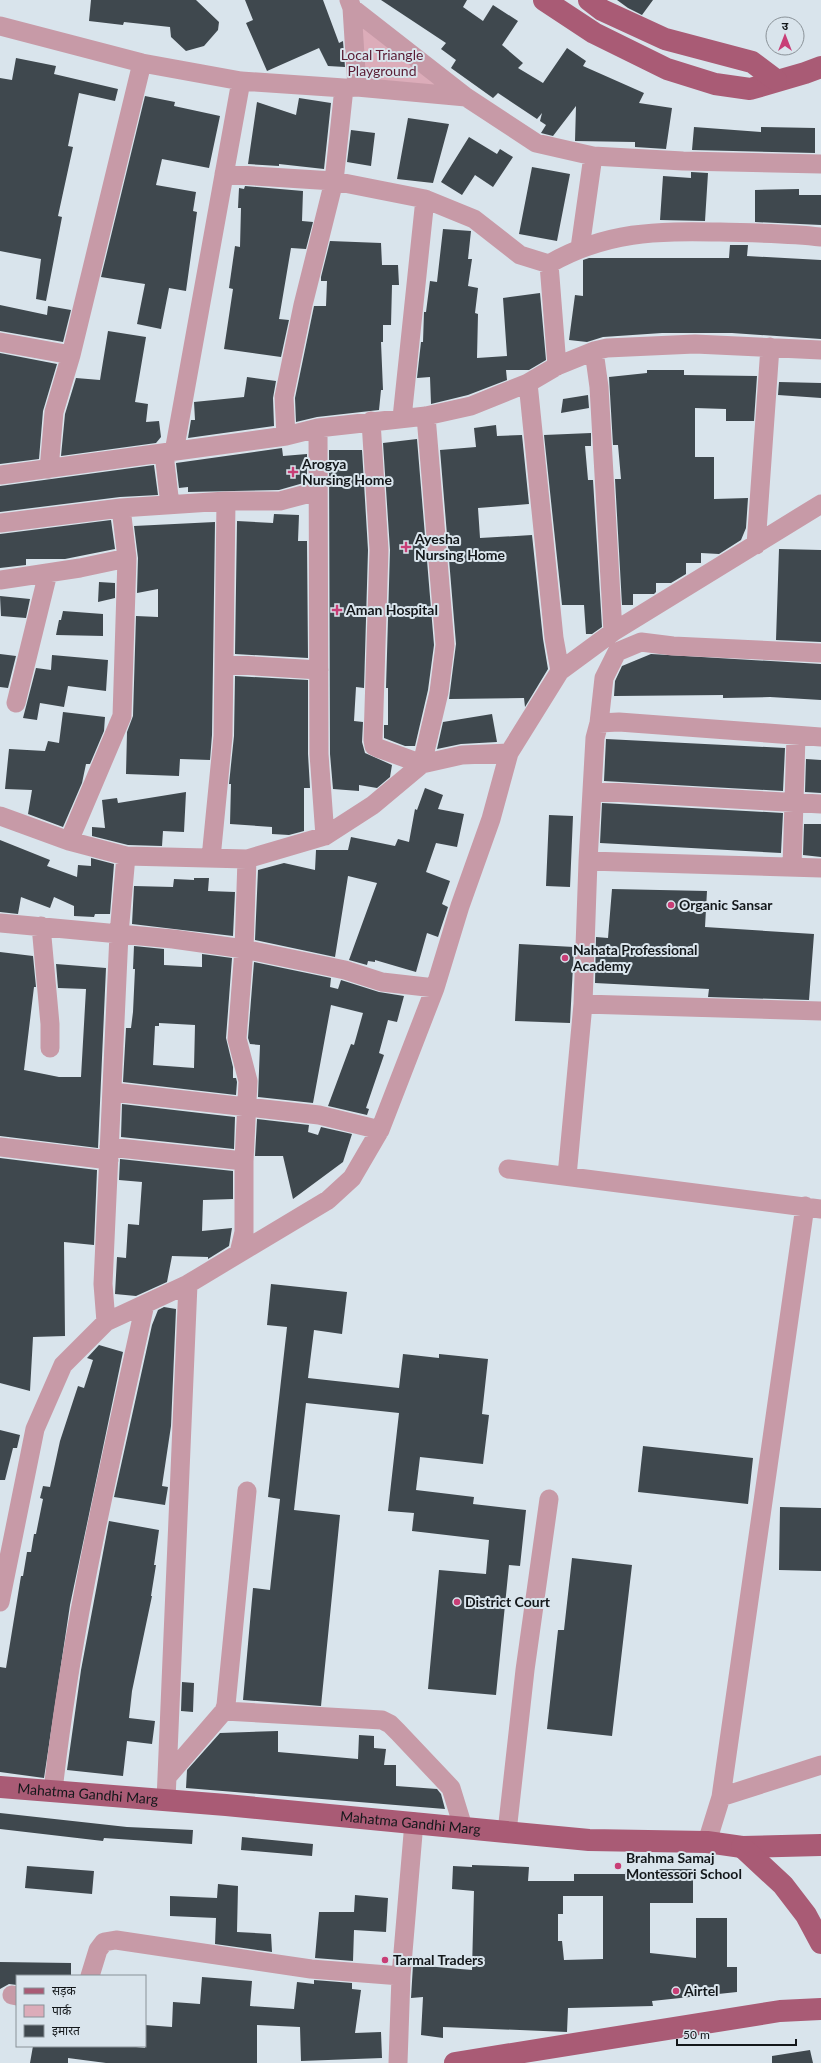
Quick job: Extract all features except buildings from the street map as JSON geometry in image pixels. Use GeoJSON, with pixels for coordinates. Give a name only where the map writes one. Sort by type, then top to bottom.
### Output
{"type":"FeatureCollection","features":[{"type":"Feature","properties":{"kind":"main road"},"geometry":{"type":"LineString","coordinates":[[544,0],[594,33],[667,69],[715,84],[750,89],[776,80],[816,73]]}},
{"type":"Feature","properties":{"kind":"main road"},"geometry":{"type":"LineString","coordinates":[[590,0],[602,10],[665,39],[727,57],[752,62],[776,80]]}},
{"type":"Feature","properties":{"kind":"main road","name":"Mahatma Gandhi Marg"},"geometry":{"type":"LineString","coordinates":[[0,1787],[414,1822],[589,1840],[707,1842],[742,1847],[821,1845]]}},
{"type":"Feature","properties":{"kind":"main road"},"geometry":{"type":"LineString","coordinates":[[742,1847],[783,1885],[806,1915],[821,1944]]}},
{"type":"Feature","properties":{"kind":"main road"},"geometry":{"type":"LineString","coordinates":[[454,2063],[780,2011],[821,2009]]}},
{"type":"Feature","properties":{"kind":"street"},"geometry":{"type":"LineString","coordinates":[[286,436],[284,397],[303,305],[334,181],[351,87],[351,4]]}},
{"type":"Feature","properties":{"kind":"street"},"geometry":{"type":"LineString","coordinates":[[351,4],[466,97],[536,143],[593,156],[683,161],[821,164]]}},
{"type":"Feature","properties":{"kind":"street"},"geometry":{"type":"LineString","coordinates":[[0,26],[142,63],[241,81],[351,87],[466,97]]}},
{"type":"Feature","properties":{"kind":"street"},"geometry":{"type":"LineString","coordinates":[[49,469],[54,412],[71,355],[142,63]]}},
{"type":"Feature","properties":{"kind":"street"},"geometry":{"type":"LineString","coordinates":[[170,505],[169,453],[241,81]]}},
{"type":"Feature","properties":{"kind":"street"},"geometry":{"type":"LineString","coordinates":[[580,248],[593,156]]}},
{"type":"Feature","properties":{"kind":"street"},"geometry":{"type":"LineString","coordinates":[[224,174],[334,181],[425,199],[474,219],[520,255],[549,264],[580,248],[602,241],[638,233],[671,231],[750,232],[821,237]]}},
{"type":"Feature","properties":{"kind":"street"},"geometry":{"type":"LineString","coordinates":[[402,418],[425,199]]}},
{"type":"Feature","properties":{"kind":"street"},"geometry":{"type":"LineString","coordinates":[[549,264],[557,366]]}},
{"type":"Feature","properties":{"kind":"street"},"geometry":{"type":"LineString","coordinates":[[0,342],[71,355]]}},
{"type":"Feature","properties":{"kind":"street"},"geometry":{"type":"LineString","coordinates":[[0,475],[286,436],[318,428],[426,416],[471,406],[528,383],[557,366],[594,351],[634,346],[695,344],[821,350]]}},
{"type":"Feature","properties":{"kind":"street"},"geometry":{"type":"LineString","coordinates":[[756,545],[770,347]]}},
{"type":"Feature","properties":{"kind":"street"},"geometry":{"type":"LineString","coordinates":[[594,351],[599,387],[614,632]]}},
{"type":"Feature","properties":{"kind":"street"},"geometry":{"type":"LineString","coordinates":[[528,383],[554,638],[560,671]]}},
{"type":"Feature","properties":{"kind":"street"},"geometry":{"type":"LineString","coordinates":[[422,764],[439,692],[445,645],[426,416]]}},
{"type":"Feature","properties":{"kind":"street"},"geometry":{"type":"LineString","coordinates":[[371,421],[379,550],[373,740],[374,746],[378,748],[422,764]]}},
{"type":"Feature","properties":{"kind":"street"},"geometry":{"type":"LineString","coordinates":[[318,428],[319,754],[325,836]]}},
{"type":"Feature","properties":{"kind":"street"},"geometry":{"type":"LineString","coordinates":[[0,523],[121,508],[226,501],[280,501],[318,491]]}},
{"type":"Feature","properties":{"kind":"street"},"geometry":{"type":"LineString","coordinates":[[211,858],[223,736],[226,501]]}},
{"type":"Feature","properties":{"kind":"street"},"geometry":{"type":"LineString","coordinates":[[0,1602],[35,1429],[63,1365],[106,1322],[188,1284],[328,1200],[352,1178],[380,1130],[435,988],[460,906],[491,819],[509,753],[560,671],[614,632],[821,504]]}},
{"type":"Feature","properties":{"kind":"street"},"geometry":{"type":"LineString","coordinates":[[68,842],[122,716],[127,558],[121,508]]}},
{"type":"Feature","properties":{"kind":"street"},"geometry":{"type":"LineString","coordinates":[[0,580],[48,573],[127,558]]}},
{"type":"Feature","properties":{"kind":"street"},"geometry":{"type":"LineString","coordinates":[[16,703],[48,573]]}},
{"type":"Feature","properties":{"kind":"street"},"geometry":{"type":"LineString","coordinates":[[566,1176],[583,1004],[588,861],[595,738],[599,723],[604,678],[617,652],[641,642],[673,646],[821,653]]}},
{"type":"Feature","properties":{"kind":"street"},"geometry":{"type":"LineString","coordinates":[[224,664],[318,670]]}},
{"type":"Feature","properties":{"kind":"street"},"geometry":{"type":"LineString","coordinates":[[599,723],[619,722],[821,737]]}},
{"type":"Feature","properties":{"kind":"street"},"geometry":{"type":"LineString","coordinates":[[792,867],[796,736]]}},
{"type":"Feature","properties":{"kind":"street"},"geometry":{"type":"LineString","coordinates":[[0,816],[68,842],[126,856],[247,859],[325,836],[373,805],[422,764],[462,755],[509,753]]}},
{"type":"Feature","properties":{"kind":"street"},"geometry":{"type":"LineString","coordinates":[[592,791],[821,804]]}},
{"type":"Feature","properties":{"kind":"street"},"geometry":{"type":"LineString","coordinates":[[106,1322],[103,1284],[113,1092],[119,934],[126,856]]}},
{"type":"Feature","properties":{"kind":"street"},"geometry":{"type":"LineString","coordinates":[[239,1253],[244,1232],[244,1161],[248,1108],[248,1081],[237,1039],[244,949],[247,859]]}},
{"type":"Feature","properties":{"kind":"street"},"geometry":{"type":"LineString","coordinates":[[588,861],[821,868]]}},
{"type":"Feature","properties":{"kind":"street"},"geometry":{"type":"LineString","coordinates":[[0,923],[173,939],[244,949],[345,970],[382,982],[435,988]]}},
{"type":"Feature","properties":{"kind":"street"},"geometry":{"type":"LineString","coordinates":[[41,926],[50,1024],[50,1048]]}},
{"type":"Feature","properties":{"kind":"street"},"geometry":{"type":"LineString","coordinates":[[583,1004],[821,1011]]}},
{"type":"Feature","properties":{"kind":"street"},"geometry":{"type":"LineString","coordinates":[[113,1092],[320,1115],[380,1130]]}},
{"type":"Feature","properties":{"kind":"street"},"geometry":{"type":"LineString","coordinates":[[0,1147],[244,1161]]}},
{"type":"Feature","properties":{"kind":"street"},"geometry":{"type":"LineString","coordinates":[[508,1169],[813,1207],[721,1797],[707,1842]]}},
{"type":"Feature","properties":{"kind":"street"},"geometry":{"type":"LineString","coordinates":[[166,1800],[188,1284]]}},
{"type":"Feature","properties":{"kind":"street"},"geometry":{"type":"LineString","coordinates":[[53,1791],[66,1684],[84,1585],[145,1304]]}},
{"type":"Feature","properties":{"kind":"street"},"geometry":{"type":"LineString","coordinates":[[167,1777],[224,1711],[227,1697],[247,1491]]}},
{"type":"Feature","properties":{"kind":"street"},"geometry":{"type":"LineString","coordinates":[[507,1832],[525,1670],[549,1499]]}},
{"type":"Feature","properties":{"kind":"street"},"geometry":{"type":"LineString","coordinates":[[224,1711],[382,1720],[398,1732],[451,1788],[463,1827]]}},
{"type":"Feature","properties":{"kind":"street"},"geometry":{"type":"LineString","coordinates":[[721,1797],[821,1765]]}},
{"type":"Feature","properties":{"kind":"street"},"geometry":{"type":"LineString","coordinates":[[398,2063],[401,1976],[414,1822]]}},
{"type":"Feature","properties":{"kind":"street"},"geometry":{"type":"LineString","coordinates":[[90,1975],[98,1950],[104,1942],[116,1940],[311,1969],[401,1976]]}},
{"type":"Feature","properties":{"kind":"green space","name":"Local Triangle Playground"},"geometry":{"type":"Polygon","coordinates":[[[355,13],[457,94],[360,84],[355,13]]]}},
{"type":"Feature","properties":{"kind":"place","name":"Arogya Nursing Home"},"geometry":{"type":"Point","coordinates":[293,472]}},
{"type":"Feature","properties":{"kind":"place","name":"Ayesha Nursing Home"},"geometry":{"type":"Point","coordinates":[406,547]}},
{"type":"Feature","properties":{"kind":"place","name":"Aman Hospital"},"geometry":{"type":"Point","coordinates":[337,610]}},
{"type":"Feature","properties":{"kind":"place","name":"Organic Sansar"},"geometry":{"type":"Point","coordinates":[671,905]}},
{"type":"Feature","properties":{"kind":"place","name":"Nahata Professional Academy"},"geometry":{"type":"Point","coordinates":[565,958]}},
{"type":"Feature","properties":{"kind":"place","name":"District Court"},"geometry":{"type":"Point","coordinates":[457,1602]}},
{"type":"Feature","properties":{"kind":"place","name":"Brahma Samaj Montessori School"},"geometry":{"type":"Point","coordinates":[618,1866]}},
{"type":"Feature","properties":{"kind":"place","name":"Tarmal Traders"},"geometry":{"type":"Point","coordinates":[385,1960]}},
{"type":"Feature","properties":{"kind":"place","name":"Airtel"},"geometry":{"type":"Point","coordinates":[676,1991]}}]}
